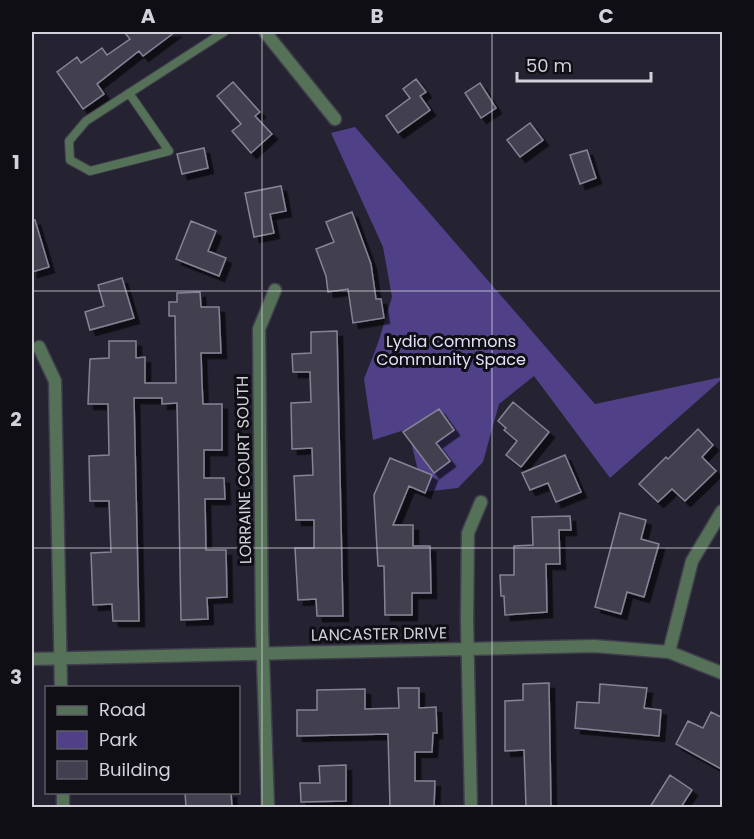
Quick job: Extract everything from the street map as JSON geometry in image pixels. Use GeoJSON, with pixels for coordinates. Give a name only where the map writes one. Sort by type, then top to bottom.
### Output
{"type":"FeatureCollection","features":[{"type":"Feature","properties":{"kind":"street"},"geometry":{"type":"LineString","coordinates":[[265,32],[335,119]]}},
{"type":"Feature","properties":{"kind":"street","name":"LORRAINE COURT SOUTH"},"geometry":{"type":"LineString","coordinates":[[268,807],[258,329],[275,290]]}},
{"type":"Feature","properties":{"kind":"street"},"geometry":{"type":"LineString","coordinates":[[39,347],[55,381],[61,686]]}},
{"type":"Feature","properties":{"kind":"street"},"geometry":{"type":"LineString","coordinates":[[471,807],[468,533],[481,502]]}},
{"type":"Feature","properties":{"kind":"street"},"geometry":{"type":"LineString","coordinates":[[669,652],[692,561],[723,511]]}},
{"type":"Feature","properties":{"kind":"street","name":"LANCASTER DRIVE"},"geometry":{"type":"LineString","coordinates":[[32,659],[594,646],[669,652],[723,673]]}},
{"type":"Feature","properties":{"kind":"lane"},"geometry":{"type":"LineString","coordinates":[[129,93],[169,151],[90,171],[70,160],[69,141],[86,121],[129,93],[224,32]]}},
{"type":"Feature","properties":{"kind":"green space","name":"Lydia Commons Community Space"},"geometry":{"type":"Polygon","coordinates":[[[355,127],[595,404],[722,377],[722,379],[610,478],[534,376],[499,404],[483,462],[458,488],[423,492],[408,429],[373,440],[364,379],[392,297],[383,247],[331,133],[355,127]]]}},
{"type":"Feature","properties":{"kind":"building"},"geometry":{"type":"Polygon","coordinates":[[[124,32],[175,32],[143,56],[139,51],[97,84],[104,94],[83,109],[57,72],[77,57],[81,63],[102,48],[107,55],[130,39],[124,32]]]}},
{"type":"Feature","properties":{"kind":"building"},"geometry":{"type":"Polygon","coordinates":[[[416,79],[426,92],[420,96],[430,110],[398,133],[386,116],[410,98],[403,89],[416,79]]]}},
{"type":"Feature","properties":{"kind":"building"},"geometry":{"type":"Polygon","coordinates":[[[233,82],[260,112],[255,116],[272,134],[251,153],[232,131],[241,124],[217,96],[233,82]]]}},
{"type":"Feature","properties":{"kind":"building"},"geometry":{"type":"Polygon","coordinates":[[[480,83],[496,108],[481,118],[465,93],[480,83]]]}},
{"type":"Feature","properties":{"kind":"building"},"geometry":{"type":"Polygon","coordinates":[[[530,123],[543,140],[520,157],[507,140],[530,123]]]}},
{"type":"Feature","properties":{"kind":"building"},"geometry":{"type":"Polygon","coordinates":[[[204,148],[208,168],[182,174],[177,154],[204,148]]]}},
{"type":"Feature","properties":{"kind":"building"},"geometry":{"type":"Polygon","coordinates":[[[587,150],[596,178],[580,184],[570,155],[587,150]]]}},
{"type":"Feature","properties":{"kind":"building"},"geometry":{"type":"Polygon","coordinates":[[[281,186],[286,211],[270,214],[274,233],[254,237],[245,193],[281,186]]]}},
{"type":"Feature","properties":{"kind":"building"},"geometry":{"type":"Polygon","coordinates":[[[352,212],[371,264],[376,299],[381,299],[384,318],[353,323],[348,289],[328,292],[326,276],[316,249],[334,242],[326,222],[352,212]]]}},
{"type":"Feature","properties":{"kind":"building"},"geometry":{"type":"Polygon","coordinates":[[[32,220],[35,220],[49,267],[32,272],[32,220]]]}},
{"type":"Feature","properties":{"kind":"building"},"geometry":{"type":"Polygon","coordinates":[[[191,221],[216,231],[208,251],[226,258],[219,276],[176,259],[191,221]]]}},
{"type":"Feature","properties":{"kind":"building"},"geometry":{"type":"Polygon","coordinates":[[[122,278],[134,318],[90,330],[85,312],[104,306],[98,285],[122,278]]]}},
{"type":"Feature","properties":{"kind":"building"},"geometry":{"type":"Polygon","coordinates":[[[200,292],[201,307],[219,307],[221,353],[201,353],[203,404],[222,404],[222,450],[204,450],[204,478],[224,478],[225,499],[205,499],[206,550],[226,550],[227,597],[207,598],[208,619],[181,620],[177,403],[162,404],[162,398],[134,398],[139,621],[113,621],[112,604],[93,605],[91,553],[111,552],[109,501],[90,501],[89,456],[109,455],[108,404],[88,404],[90,359],[109,358],[109,341],[136,341],[136,358],[145,357],[145,383],[176,383],[175,316],[169,316],[169,302],[177,302],[177,293],[200,292]]]}},
{"type":"Feature","properties":{"kind":"building"},"geometry":{"type":"Polygon","coordinates":[[[337,331],[343,616],[317,616],[316,599],[298,600],[295,548],[314,548],[314,520],[296,520],[294,476],[313,475],[312,448],[292,449],[291,403],[311,402],[310,372],[293,372],[292,354],[311,353],[311,332],[337,331]]]}},
{"type":"Feature","properties":{"kind":"building"},"geometry":{"type":"Polygon","coordinates":[[[513,402],[549,432],[521,467],[506,455],[517,441],[504,430],[506,428],[498,421],[513,402]]]}},
{"type":"Feature","properties":{"kind":"building"},"geometry":{"type":"Polygon","coordinates":[[[439,409],[454,430],[436,443],[450,461],[434,473],[403,432],[439,409]]]}},
{"type":"Feature","properties":{"kind":"building"},"geometry":{"type":"Polygon","coordinates":[[[698,429],[713,445],[702,457],[716,471],[685,501],[672,489],[658,502],[639,484],[698,429]]]}},
{"type":"Feature","properties":{"kind":"building"},"geometry":{"type":"Polygon","coordinates":[[[565,455],[581,492],[556,502],[548,483],[530,490],[522,473],[565,455]]]}},
{"type":"Feature","properties":{"kind":"building"},"geometry":{"type":"Polygon","coordinates":[[[390,458],[432,475],[425,493],[409,486],[393,525],[413,525],[413,546],[430,546],[431,593],[412,593],[412,615],[385,615],[384,566],[378,566],[374,495],[390,458]]]}},
{"type":"Feature","properties":{"kind":"building"},"geometry":{"type":"Polygon","coordinates":[[[620,513],[646,520],[641,539],[659,544],[644,597],[627,592],[621,614],[595,607],[620,513]]]}},
{"type":"Feature","properties":{"kind":"building"},"geometry":{"type":"Polygon","coordinates":[[[570,516],[571,530],[559,530],[560,564],[546,564],[547,612],[505,615],[500,575],[514,575],[514,546],[533,545],[532,517],[570,516]]]}},
{"type":"Feature","properties":{"kind":"building"},"geometry":{"type":"Polygon","coordinates":[[[549,683],[551,807],[526,807],[524,750],[505,751],[505,701],[523,700],[523,684],[549,683]]]}},
{"type":"Feature","properties":{"kind":"building"},"geometry":{"type":"Polygon","coordinates":[[[600,684],[647,688],[644,708],[661,710],[659,736],[575,728],[577,702],[599,703],[600,684]]]}},
{"type":"Feature","properties":{"kind":"building"},"geometry":{"type":"Polygon","coordinates":[[[398,688],[419,688],[419,708],[436,707],[437,733],[433,733],[432,752],[415,752],[415,781],[435,781],[434,807],[390,807],[388,734],[297,736],[297,710],[317,710],[317,690],[365,689],[365,709],[399,708],[398,688]]]}},
{"type":"Feature","properties":{"kind":"building"},"geometry":{"type":"Polygon","coordinates":[[[711,712],[723,718],[723,770],[676,744],[688,721],[703,728],[711,712]]]}},
{"type":"Feature","properties":{"kind":"building"},"geometry":{"type":"Polygon","coordinates":[[[346,765],[346,801],[301,802],[300,783],[320,783],[319,766],[346,765]]]}},
{"type":"Feature","properties":{"kind":"building"},"geometry":{"type":"Polygon","coordinates":[[[670,775],[692,790],[681,807],[650,807],[670,775]]]}},
{"type":"Feature","properties":{"kind":"building"},"geometry":{"type":"Polygon","coordinates":[[[185,794],[231,794],[232,807],[186,807],[185,794]]]}}]}
